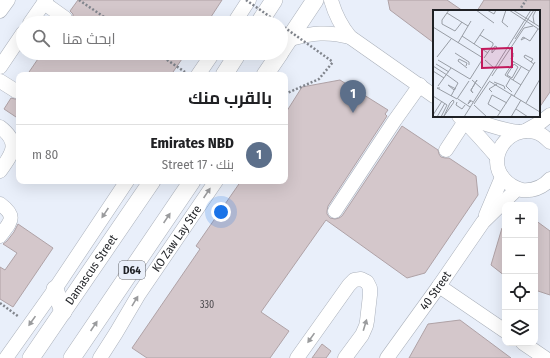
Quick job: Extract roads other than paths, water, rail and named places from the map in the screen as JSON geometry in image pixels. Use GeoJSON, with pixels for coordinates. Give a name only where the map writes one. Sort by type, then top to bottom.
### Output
{"type":"FeatureCollection","features":[{"type":"Feature","properties":{"kind":"main road"},"geometry":{"type":"LineString","coordinates":[[264,16],[274,0]]}},
{"type":"Feature","properties":{"kind":"main road"},"geometry":{"type":"LineString","coordinates":[[288,37],[316,0]]}},
{"type":"Feature","properties":{"kind":"main road"},"geometry":{"type":"LineString","coordinates":[[226,72],[234,60]]}},
{"type":"Feature","properties":{"kind":"main road"},"geometry":{"type":"LineString","coordinates":[[267,72],[273,60]]}},
{"type":"Feature","properties":{"kind":"main road","name":"Damascus Street"},"geometry":{"type":"LineString","coordinates":[[32,358],[150,184]]}},
{"type":"Feature","properties":{"kind":"main road","name":"D64"},"geometry":{"type":"LineString","coordinates":[[72,358],[190,184]]}},
{"type":"Feature","properties":{"kind":"main road"},"geometry":{"type":"LineString","coordinates":[[55,289],[63,312]]}},
{"type":"Feature","properties":{"kind":"street"},"geometry":{"type":"LineString","coordinates":[[0,11],[8,0]]}},
{"type":"Feature","properties":{"kind":"street"},"geometry":{"type":"LineString","coordinates":[[239,16],[249,0]]}},
{"type":"Feature","properties":{"kind":"street"},"geometry":{"type":"LineString","coordinates":[[331,0],[337,18],[350,38]]}},
{"type":"Feature","properties":{"kind":"street"},"geometry":{"type":"LineString","coordinates":[[35,16],[45,2],[63,16]]}},
{"type":"Feature","properties":{"kind":"street"},"geometry":{"type":"LineString","coordinates":[[288,44],[315,33],[339,34],[350,38],[433,95]]}},
{"type":"Feature","properties":{"kind":"street"},"geometry":{"type":"LineString","coordinates":[[0,67],[16,43]]}},
{"type":"Feature","properties":{"kind":"street"},"geometry":{"type":"LineString","coordinates":[[200,72],[208,60]]}},
{"type":"Feature","properties":{"kind":"street"},"geometry":{"type":"LineString","coordinates":[[0,81],[16,91]]}},
{"type":"Feature","properties":{"kind":"street"},"geometry":{"type":"LineString","coordinates":[[335,211],[420,85]]}},
{"type":"Feature","properties":{"kind":"street"},"geometry":{"type":"LineString","coordinates":[[550,115],[508,138],[500,146],[497,157],[498,167],[502,177],[508,184],[517,189],[544,190],[545,184],[550,179]]}},
{"type":"Feature","properties":{"kind":"street"},"geometry":{"type":"LineString","coordinates":[[463,118],[499,128],[521,132],[535,132],[544,136],[550,142]]}},
{"type":"Feature","properties":{"kind":"street"},"geometry":{"type":"LineString","coordinates":[[446,150],[463,118]]}},
{"type":"Feature","properties":{"kind":"street"},"geometry":{"type":"LineString","coordinates":[[463,118],[497,157]]}},
{"type":"Feature","properties":{"kind":"street"},"geometry":{"type":"LineString","coordinates":[[0,127],[8,134],[12,141],[13,147],[12,154],[0,171]]}},
{"type":"Feature","properties":{"kind":"street","name":"40 Street"},"geometry":{"type":"LineString","coordinates":[[483,222],[502,177]]}},
{"type":"Feature","properties":{"kind":"street"},"geometry":{"type":"LineString","coordinates":[[6,358],[55,289],[125,184]]}},
{"type":"Feature","properties":{"kind":"street","name":"KO Zaw Lay Stre"},"geometry":{"type":"LineString","coordinates":[[100,358],[139,294],[214,184]]}},
{"type":"Feature","properties":{"kind":"street","name":"40 Street"},"geometry":{"type":"LineString","coordinates":[[387,358],[483,222],[517,189]]}},
{"type":"Feature","properties":{"kind":"street"},"geometry":{"type":"LineString","coordinates":[[0,204],[8,210],[11,215],[11,220],[0,236]]}},
{"type":"Feature","properties":{"kind":"street"},"geometry":{"type":"LineString","coordinates":[[297,358],[349,285],[354,280],[361,279],[367,282],[370,288],[367,321],[362,335],[345,358]]}},
{"type":"Feature","properties":{"kind":"street"},"geometry":{"type":"LineString","coordinates":[[439,286],[502,329]]}},
{"type":"Feature","properties":{"kind":"street"},"geometry":{"type":"LineString","coordinates":[[527,346],[544,358]]}},
{"type":"Feature","properties":{"kind":"place","name":"Emirates NBD"},"geometry":{"type":"Point","coordinates":[353,113]}}]}
